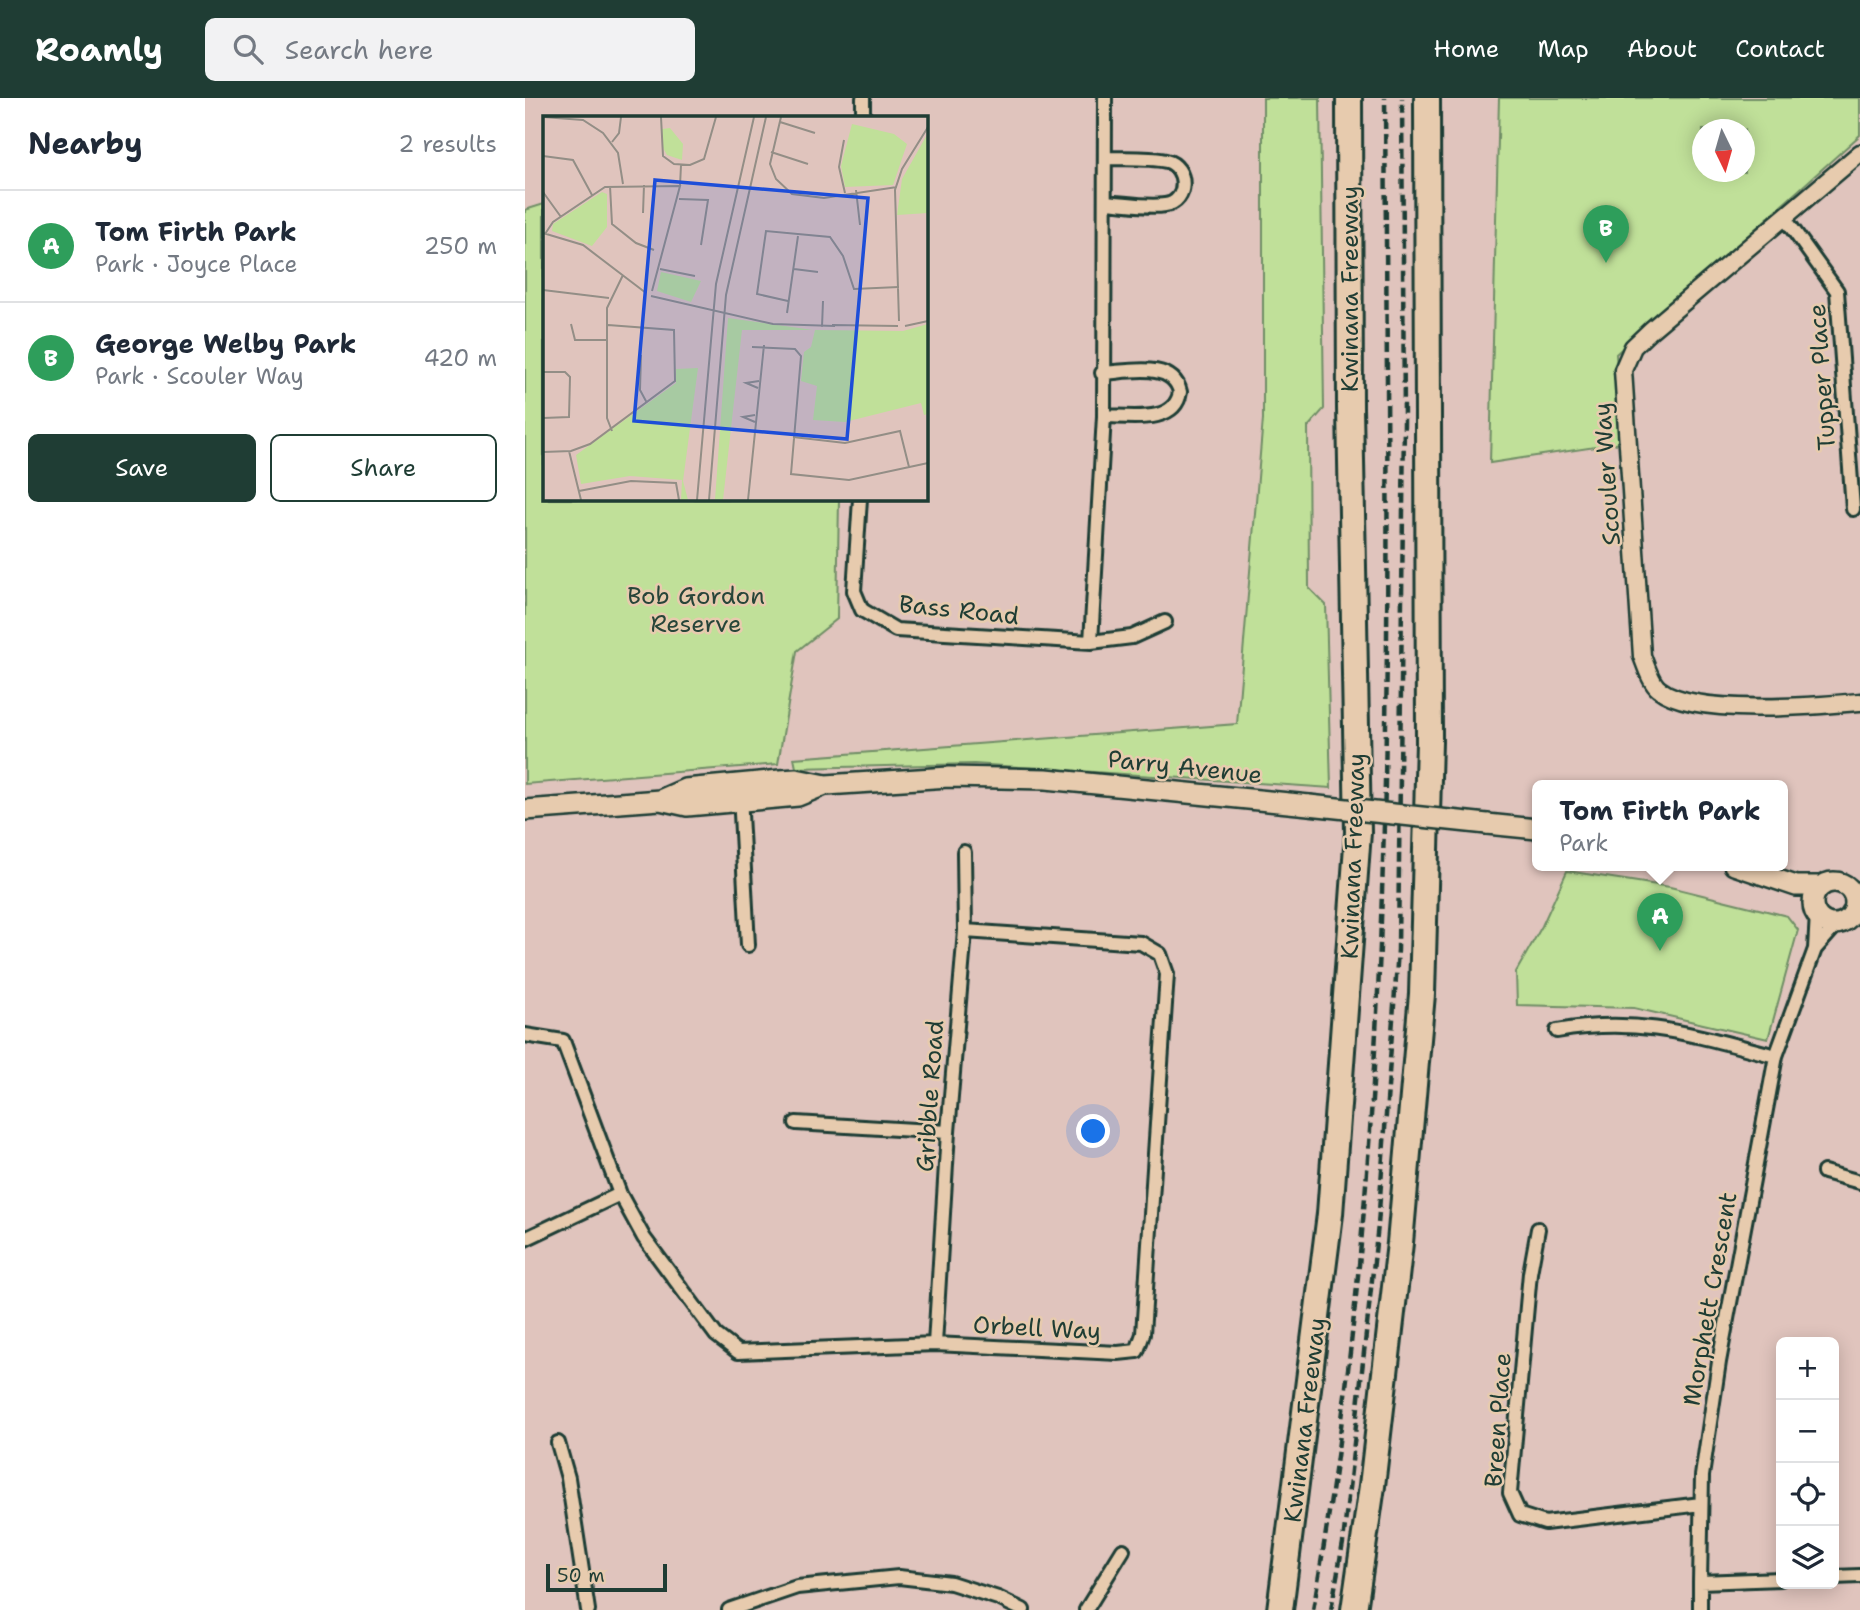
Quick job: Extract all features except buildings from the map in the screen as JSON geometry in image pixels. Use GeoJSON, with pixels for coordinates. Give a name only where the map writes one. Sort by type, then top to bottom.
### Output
{"type":"FeatureCollection","features":[{"type":"Feature","properties":{"kind":"highway","name":"Kwinana Freeway"},"geometry":{"type":"LineString","coordinates":[[1280,1610],[1330,1214],[1358,832],[1350,408],[1349,98]]}},
{"type":"Feature","properties":{"kind":"highway"},"geometry":{"type":"LineString","coordinates":[[1354,1610],[1373,1486],[1400,1243],[1422,995],[1429,742],[1427,98]]}},
{"type":"Feature","properties":{"kind":"main road","name":"Parry Avenue"},"geometry":{"type":"LineString","coordinates":[[525,810],[660,800],[687,806],[740,792],[798,796],[826,785],[949,777],[1046,779],[1532,828]]}},
{"type":"Feature","properties":{"kind":"main road"},"geometry":{"type":"LineString","coordinates":[[1752,871],[1796,886],[1822,886]]}},
{"type":"Feature","properties":{"kind":"main road"},"geometry":{"type":"LineString","coordinates":[[1796,886],[1815,911],[1826,922],[1852,913],[1842,884],[1828,883],[1822,886],[1815,895],[1815,911]]}},
{"type":"Feature","properties":{"kind":"street"},"geometry":{"type":"LineString","coordinates":[[863,98],[863,116]]}},
{"type":"Feature","properties":{"kind":"street"},"geometry":{"type":"LineString","coordinates":[[1091,642],[1104,416],[1102,373],[1105,98]]}},
{"type":"Feature","properties":{"kind":"street","name":"Scouler Way"},"geometry":{"type":"LineString","coordinates":[[1860,153],[1652,329],[1633,347],[1623,370],[1642,656],[1657,688],[1682,702],[1713,707],[1860,702]]}},
{"type":"Feature","properties":{"kind":"street"},"geometry":{"type":"LineString","coordinates":[[1105,202],[1166,205],[1179,197],[1184,183],[1179,169],[1166,161],[1106,158]]}},
{"type":"Feature","properties":{"kind":"street","name":"Tupper Place"},"geometry":{"type":"LineString","coordinates":[[1784,217],[1837,291],[1853,509]]}},
{"type":"Feature","properties":{"kind":"street"},"geometry":{"type":"LineString","coordinates":[[1102,373],[1161,371],[1174,379],[1180,393],[1175,407],[1163,415],[1104,416]]}},
{"type":"Feature","properties":{"kind":"street","name":"Bass Road"},"geometry":{"type":"LineString","coordinates":[[860,500],[854,591],[862,610],[896,630],[1091,642],[1132,637],[1165,622]]}},
{"type":"Feature","properties":{"kind":"street"},"geometry":{"type":"LineString","coordinates":[[740,792],[748,945]]}},
{"type":"Feature","properties":{"kind":"street","name":"Gribble Road"},"geometry":{"type":"LineString","coordinates":[[935,1344],[948,1132],[965,931],[964,852]]}},
{"type":"Feature","properties":{"kind":"street","name":"Morphett Crescent"},"geometry":{"type":"LineString","coordinates":[[1700,1610],[1701,1504],[1719,1362],[1776,1056],[1815,949],[1815,911]]}},
{"type":"Feature","properties":{"kind":"street","name":"Morphett Crescent"},"geometry":{"type":"LineString","coordinates":[[1815,949],[1852,913]]}},
{"type":"Feature","properties":{"kind":"street","name":"Orbell Way"},"geometry":{"type":"LineString","coordinates":[[525,1035],[563,1041],[620,1194],[644,1238],[716,1335],[738,1352],[935,1344],[1118,1353],[1137,1350],[1143,1334],[1167,974],[1160,954],[1140,943],[965,931]]}},
{"type":"Feature","properties":{"kind":"street"},"geometry":{"type":"LineString","coordinates":[[1557,1031],[1594,1024],[1643,1025],[1776,1056]]}},
{"type":"Feature","properties":{"kind":"street"},"geometry":{"type":"LineString","coordinates":[[796,1123],[948,1132]]}},
{"type":"Feature","properties":{"kind":"street"},"geometry":{"type":"LineString","coordinates":[[1824,1172],[1860,1182]]}},
{"type":"Feature","properties":{"kind":"street"},"geometry":{"type":"LineString","coordinates":[[525,1239],[620,1194]]}},
{"type":"Feature","properties":{"kind":"street","name":"Breen Place"},"geometry":{"type":"LineString","coordinates":[[1538,1229],[1531,1272],[1510,1493],[1520,1515],[1545,1523],[1701,1504]]}},
{"type":"Feature","properties":{"kind":"street"},"geometry":{"type":"LineString","coordinates":[[558,1443],[568,1478],[588,1610]]}},
{"type":"Feature","properties":{"kind":"street"},"geometry":{"type":"LineString","coordinates":[[1086,1610],[1123,1550]]}},
{"type":"Feature","properties":{"kind":"street"},"geometry":{"type":"LineString","coordinates":[[1839,1577],[1860,1576]]}},
{"type":"Feature","properties":{"kind":"street"},"geometry":{"type":"LineString","coordinates":[[729,1610],[797,1587],[899,1577],[951,1583],[998,1598],[1023,1610]]}},
{"type":"Feature","properties":{"kind":"street"},"geometry":{"type":"LineString","coordinates":[[1700,1582],[1776,1579]]}},
{"type":"Feature","properties":{"kind":"green space"},"geometry":{"type":"Polygon","coordinates":[[[1263,98],[1320,98],[1324,409],[1308,427],[1309,588],[1326,605],[1331,788],[974,764],[796,768],[794,758],[1237,724],[1263,419],[1263,98]]]}},
{"type":"Feature","properties":{"kind":"green space"},"geometry":{"type":"Polygon","coordinates":[[[1499,98],[1860,98],[1860,135],[1616,354],[1622,443],[1490,463],[1499,98]]]}},
{"type":"Feature","properties":{"kind":"green space","name":"Bob Gordon Reserve"},"geometry":{"type":"Polygon","coordinates":[[[543,204],[543,500],[839,500],[837,619],[797,651],[778,764],[525,784],[525,210],[543,204]]]}},
{"type":"Feature","properties":{"kind":"green space"},"geometry":{"type":"Polygon","coordinates":[[[1567,871],[1670,887],[1787,916],[1798,930],[1768,1039],[1634,1008],[1517,1005],[1516,972],[1542,926],[1567,871]]]}},
{"type":"Feature","properties":{"kind":"railway"},"geometry":{"type":"LineString","coordinates":[[1313,1610],[1341,1423],[1362,1235],[1375,1046],[1387,667],[1385,98]]}},
{"type":"Feature","properties":{"kind":"railway"},"geometry":{"type":"LineString","coordinates":[[1331,1610],[1343,1543],[1378,1225],[1398,950],[1404,421],[1402,98]]}},
{"type":"Feature","properties":{"kind":"place","name":"George Welby Park"},"geometry":{"type":"Point","coordinates":[1606,263]}},
{"type":"Feature","properties":{"kind":"place","name":"Tom Firth Park"},"geometry":{"type":"Point","coordinates":[1660,951]}}]}
